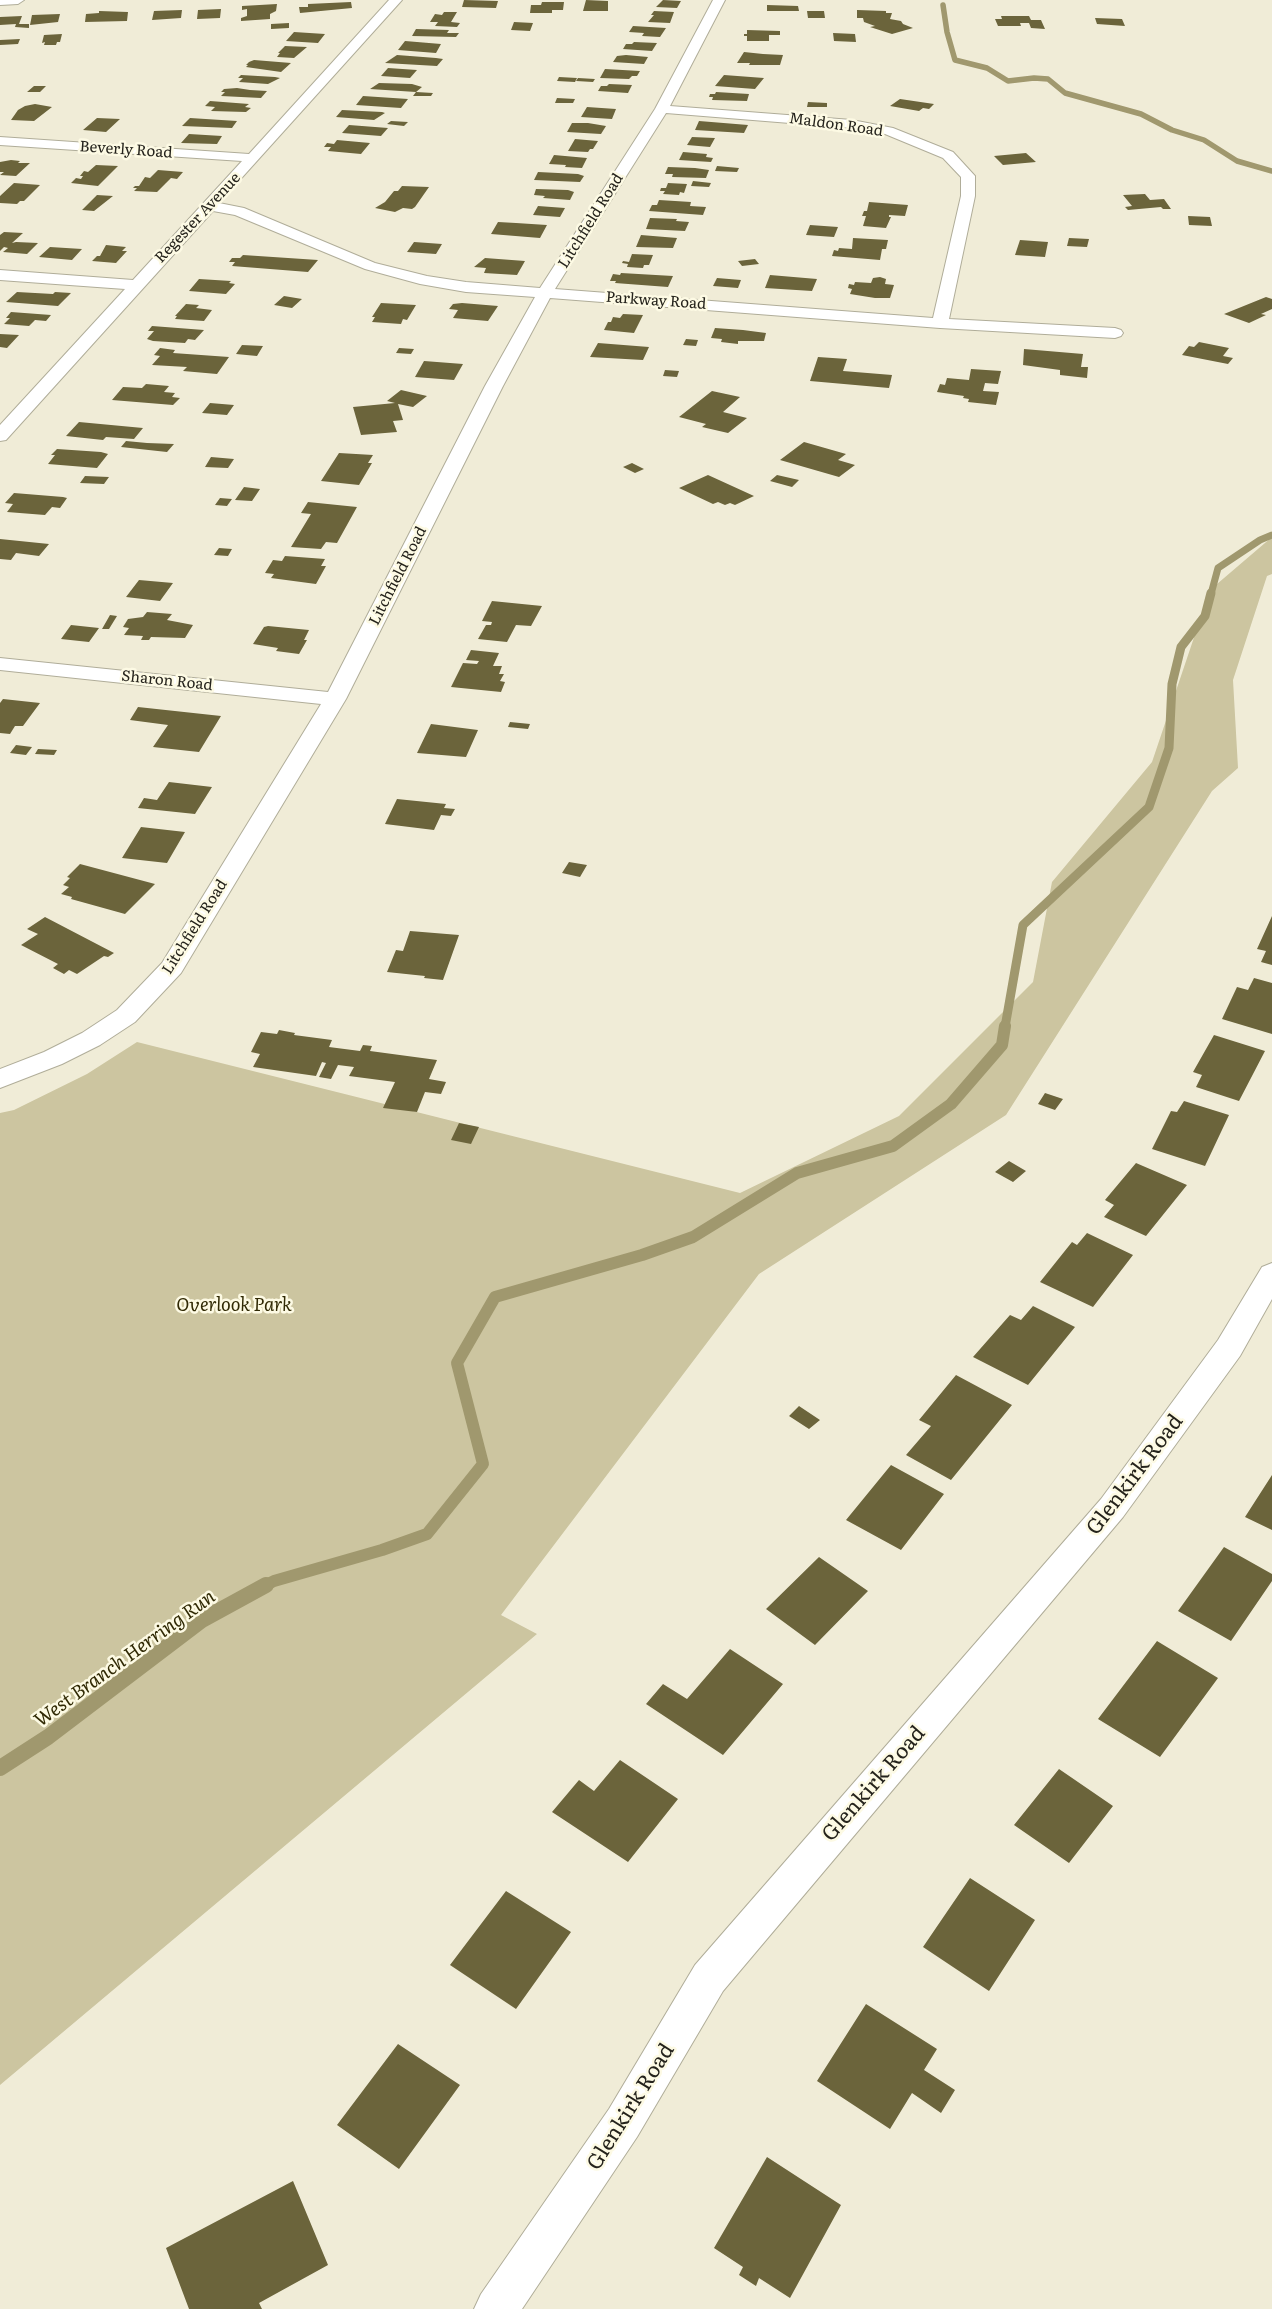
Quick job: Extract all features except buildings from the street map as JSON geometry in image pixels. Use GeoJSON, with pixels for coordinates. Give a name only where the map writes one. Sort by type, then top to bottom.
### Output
{"type":"FeatureCollection","features":[{"type":"Feature","properties":{"kind":"street"},"geometry":{"type":"LineString","coordinates":[[0,1],[18,0]]}},
{"type":"Feature","properties":{"kind":"street","name":"Regester Avenue"},"geometry":{"type":"LineString","coordinates":[[0,436],[396,0]]}},
{"type":"Feature","properties":{"kind":"street","name":"Litchfield Road"},"geometry":{"type":"LineString","coordinates":[[0,1079],[53,1058],[91,1039],[119,1021],[172,968],[335,699],[494,386],[545,293],[662,109],[719,0]]}},
{"type":"Feature","properties":{"kind":"street","name":"Maldon Road"},"geometry":{"type":"LineString","coordinates":[[662,109],[852,124],[917,141],[948,155],[968,176],[968,196],[940,323]]}},
{"type":"Feature","properties":{"kind":"street","name":"Beverly Road"},"geometry":{"type":"LineString","coordinates":[[0,141],[253,158]]}},
{"type":"Feature","properties":{"kind":"street","name":"Parkway Road"},"geometry":{"type":"LineString","coordinates":[[210,206],[239,211],[288,233],[395,274],[426,282],[466,287],[940,323],[1116,334]]}},
{"type":"Feature","properties":{"kind":"street"},"geometry":{"type":"LineString","coordinates":[[0,275],[136,286]]}},
{"type":"Feature","properties":{"kind":"street","name":"Sharon Road"},"geometry":{"type":"LineString","coordinates":[[0,664],[335,699]]}},
{"type":"Feature","properties":{"kind":"street","name":"Glenkirk Road"},"geometry":{"type":"LineString","coordinates":[[496,2309],[623,2123],[709,1978],[1112,1508],[1230,1348],[1272,1274]]}},
{"type":"Feature","properties":{"kind":"green space","name":"Overlook Park"},"geometry":{"type":"Polygon","coordinates":[[[1272,537],[1272,574],[1267,576],[1233,680],[1238,768],[1212,791],[1006,1115],[759,1274],[501,1615],[537,1634],[0,2085],[0,1113],[14,1110],[87,1074],[137,1042],[740,1193],[899,1116],[1033,982],[1052,882],[1152,762],[1210,590],[1272,537]]]}},
{"type":"Feature","properties":{"kind":"waterway"},"geometry":{"type":"LineString","coordinates":[[943,5],[947,32],[955,60],[987,68],[1008,81],[1034,78],[1048,79],[1065,93],[1141,114],[1172,130],[1204,140],[1237,161],[1272,171]]}},
{"type":"Feature","properties":{"kind":"waterway","name":"West Branch Herring Run"},"geometry":{"type":"LineString","coordinates":[[1211,594],[1218,568],[1260,540],[1272,535]]}},
{"type":"Feature","properties":{"kind":"waterway","name":"West Branch Herring Run"},"geometry":{"type":"LineString","coordinates":[[1005,1027],[1023,925],[1149,807],[1169,748],[1172,684],[1181,647],[1205,616],[1211,593]]}},
{"type":"Feature","properties":{"kind":"waterway","name":"West Branch Herring Run"},"geometry":{"type":"LineString","coordinates":[[266,1585],[274,1581],[382,1550],[427,1534],[483,1464],[457,1363],[495,1297],[642,1255],[693,1237],[797,1173],[893,1146],[951,1104],[1002,1045],[1005,1026]]}},
{"type":"Feature","properties":{"kind":"waterway","name":"West Branch Herring Run"},"geometry":{"type":"LineString","coordinates":[[0,1768],[48,1737],[202,1620],[266,1585]]}}]}
